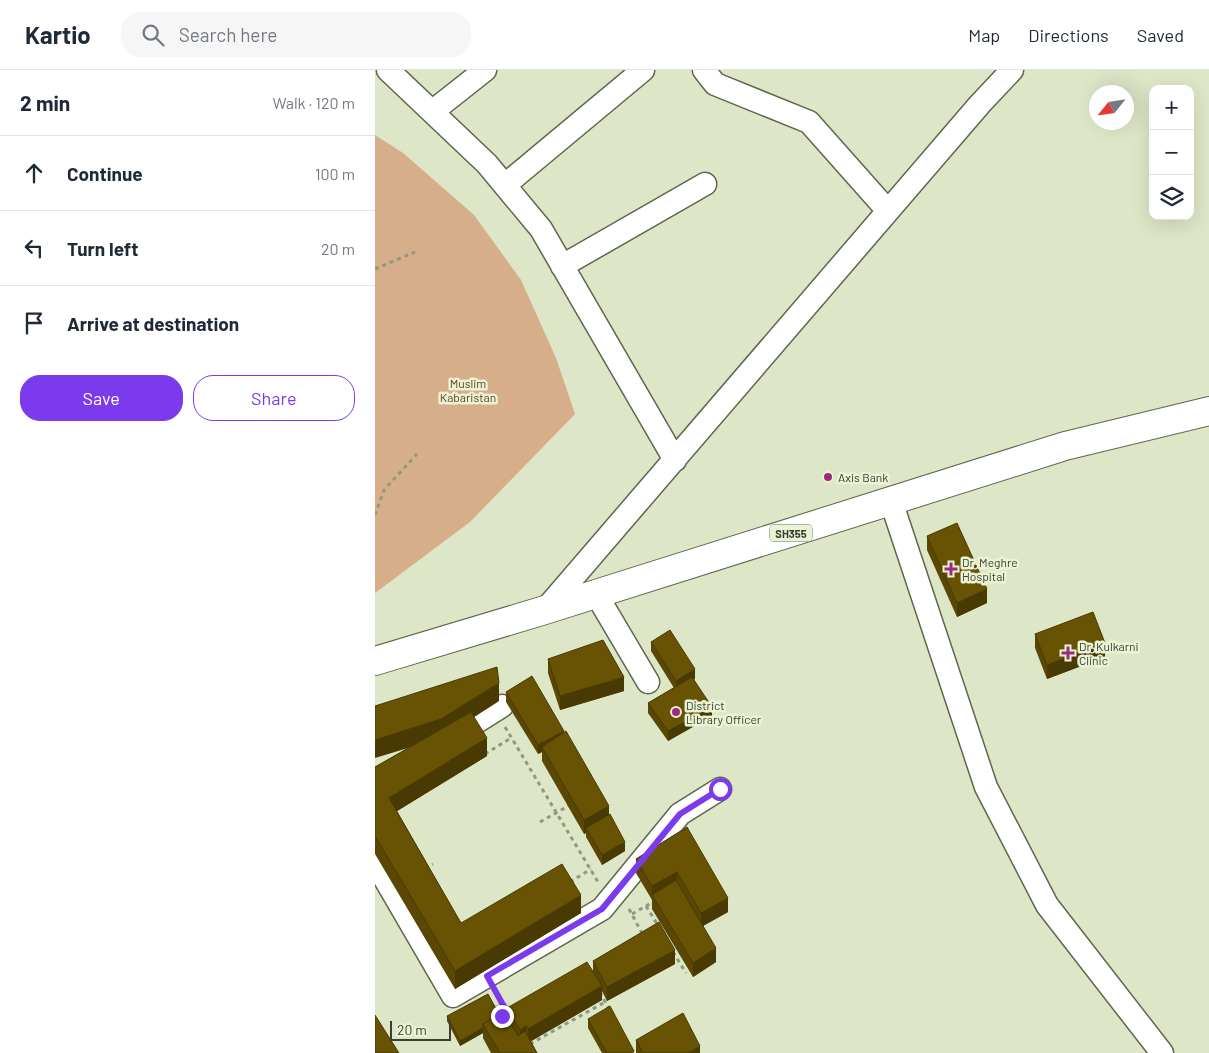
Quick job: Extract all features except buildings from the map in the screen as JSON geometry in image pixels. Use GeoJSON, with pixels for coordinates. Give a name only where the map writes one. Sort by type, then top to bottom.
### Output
{"type":"FeatureCollection","features":[{"type":"Feature","properties":{"kind":"main road","name":"SH355"},"geometry":{"type":"LineString","coordinates":[[375,661],[545,610],[1065,446],[1209,411]]}},
{"type":"Feature","properties":{"kind":"street"},"geometry":{"type":"LineString","coordinates":[[388,70],[487,164],[541,230],[675,460]]}},
{"type":"Feature","properties":{"kind":"street"},"geometry":{"type":"LineString","coordinates":[[433,111],[485,70]]}},
{"type":"Feature","properties":{"kind":"street"},"geometry":{"type":"LineString","coordinates":[[505,185],[643,70]]}},
{"type":"Feature","properties":{"kind":"street"},"geometry":{"type":"LineString","coordinates":[[704,70],[715,84],[757,99],[809,122],[888,211]]}},
{"type":"Feature","properties":{"kind":"street"},"geometry":{"type":"LineString","coordinates":[[545,610],[888,211],[1012,70]]}},
{"type":"Feature","properties":{"kind":"street"},"geometry":{"type":"LineString","coordinates":[[562,266],[705,184]]}},
{"type":"Feature","properties":{"kind":"street"},"geometry":{"type":"LineString","coordinates":[[891,501],[986,787],[1047,904],[1162,1053]]}},
{"type":"Feature","properties":{"kind":"street"},"geometry":{"type":"LineString","coordinates":[[596,594],[648,682]]}},
{"type":"Feature","properties":{"kind":"street"},"geometry":{"type":"LineString","coordinates":[[435,744],[452,738],[499,708]]}},
{"type":"Feature","properties":{"kind":"street"},"geometry":{"type":"LineString","coordinates":[[375,862],[453,996],[602,909],[680,814],[720,789]]}},
{"type":"Feature","properties":{"kind":"path"},"geometry":{"type":"LineString","coordinates":[[375,269],[415,252]]}},
{"type":"Feature","properties":{"kind":"path"},"geometry":{"type":"LineString","coordinates":[[375,516],[384,490],[417,454]]}},
{"type":"Feature","properties":{"kind":"path"},"geometry":{"type":"LineString","coordinates":[[499,708],[511,738],[591,870],[632,914],[644,935],[636,940]]}},
{"type":"Feature","properties":{"kind":"path"},"geometry":{"type":"LineString","coordinates":[[483,755],[511,738]]}},
{"type":"Feature","properties":{"kind":"path"},"geometry":{"type":"LineString","coordinates":[[540,822],[577,801]]}},
{"type":"Feature","properties":{"kind":"path"},"geometry":{"type":"LineString","coordinates":[[389,887],[433,864]]}},
{"type":"Feature","properties":{"kind":"path"},"geometry":{"type":"LineString","coordinates":[[568,883],[591,870]]}},
{"type":"Feature","properties":{"kind":"path"},"geometry":{"type":"LineString","coordinates":[[632,914],[661,898]]}},
{"type":"Feature","properties":{"kind":"path"},"geometry":{"type":"LineString","coordinates":[[646,906],[661,931]]}},
{"type":"Feature","properties":{"kind":"path"},"geometry":{"type":"LineString","coordinates":[[671,948],[685,973]]}},
{"type":"Feature","properties":{"kind":"path"},"geometry":{"type":"LineString","coordinates":[[487,976],[507,1012]]}},
{"type":"Feature","properties":{"kind":"path"},"geometry":{"type":"LineString","coordinates":[[596,985],[614,1019]]}},
{"type":"Feature","properties":{"kind":"path"},"geometry":{"type":"LineString","coordinates":[[526,1043],[527,1046],[605,1002]]}},
{"type":"Feature","properties":{"kind":"path"},"geometry":{"type":"LineString","coordinates":[[502,1016],[515,1008]]}},
{"type":"Feature","properties":{"kind":"green space","name":"Muslim Kabaristan"},"geometry":{"type":"Polygon","coordinates":[[[375,135],[403,153],[474,215],[521,280],[556,358],[575,414],[470,522],[375,593],[375,135]]]}},
{"type":"Feature","properties":{"kind":"place","name":"Axis Bank"},"geometry":{"type":"Point","coordinates":[828,477]}},
{"type":"Feature","properties":{"kind":"place","name":"Dr. Meghre Hospital"},"geometry":{"type":"Point","coordinates":[951,569]}},
{"type":"Feature","properties":{"kind":"place","name":"Dr. Kulkarni Clinic"},"geometry":{"type":"Point","coordinates":[1068,653]}},
{"type":"Feature","properties":{"kind":"place","name":"District Library Officer"},"geometry":{"type":"Point","coordinates":[676,712]}},
{"type":"Feature","properties":{"kind":"route"},"geometry":{"type":"LineString","coordinates":[[502,1016],[507,1012],[487,976],[602,909],[680,814],[720,789]]}}]}
